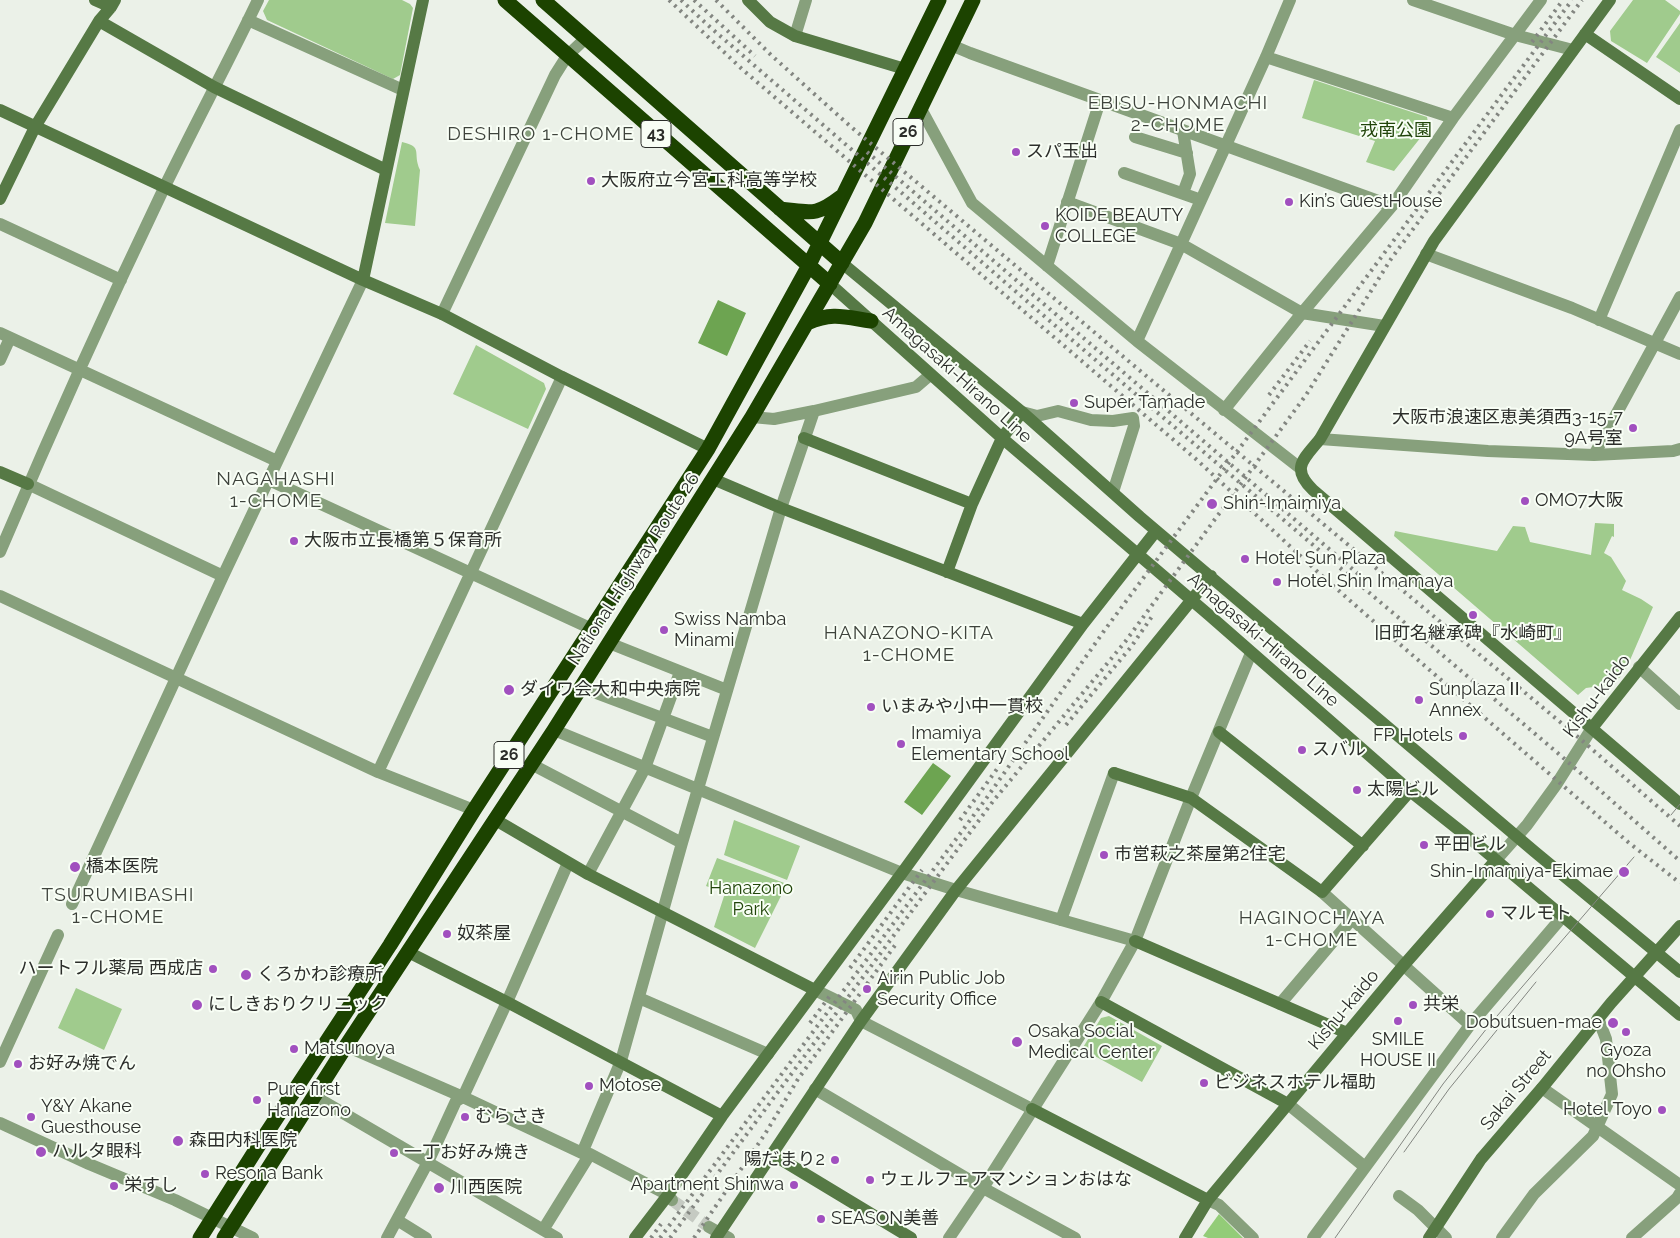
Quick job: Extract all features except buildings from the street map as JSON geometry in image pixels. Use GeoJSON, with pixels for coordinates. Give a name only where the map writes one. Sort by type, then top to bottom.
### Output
{"type":"FeatureCollection","features":[{"type":"Feature","properties":{"kind":"highway","name":"43"},"geometry":{"type":"LineString","coordinates":[[505,0],[808,267],[830,284]]}},
{"type":"Feature","properties":{"kind":"highway","name":"43"},"geometry":{"type":"LineString","coordinates":[[543,0],[842,263]]}},
{"type":"Feature","properties":{"kind":"highway","name":"National Highway Route 26"},"geometry":{"type":"LineString","coordinates":[[200,1238],[708,449],[820,244],[939,0]]}},
{"type":"Feature","properties":{"kind":"highway","name":"National Highway Route 26"},"geometry":{"type":"LineString","coordinates":[[227,1233],[346,1046],[554,730],[752,417],[865,223],[973,0]]}},
{"type":"Feature","properties":{"kind":"highway"},"geometry":{"type":"LineString","coordinates":[[780,209],[816,212],[826,208],[844,194]]}},
{"type":"Feature","properties":{"kind":"highway"},"geometry":{"type":"LineString","coordinates":[[807,323],[831,315],[870,321]]}},
{"type":"Feature","properties":{"kind":"street"},"geometry":{"type":"LineString","coordinates":[[0,199],[35,126],[99,21],[113,4],[95,0]]}},
{"type":"Feature","properties":{"kind":"street"},"geometry":{"type":"LineString","coordinates":[[0,552],[28,484],[164,188],[258,0]]}},
{"type":"Feature","properties":{"kind":"street"},"geometry":{"type":"LineString","coordinates":[[795,36],[806,0]]}},
{"type":"Feature","properties":{"kind":"street"},"geometry":{"type":"LineString","coordinates":[[1137,342],[1290,0]]}},
{"type":"Feature","properties":{"kind":"street"},"geometry":{"type":"LineString","coordinates":[[1413,0],[1515,35],[1573,50]]}},
{"type":"Feature","properties":{"kind":"street"},"geometry":{"type":"LineString","coordinates":[[1224,410],[1392,206],[1453,118],[1541,0]]}},
{"type":"Feature","properties":{"kind":"street"},"geometry":{"type":"LineString","coordinates":[[1300,468],[1320,439],[1426,254],[1610,0]]}},
{"type":"Feature","properties":{"kind":"street"},"geometry":{"type":"LineString","coordinates":[[72,904],[223,576],[363,280],[420,1]]}},
{"type":"Feature","properties":{"kind":"street"},"geometry":{"type":"LineString","coordinates":[[750,1],[770,22],[795,36],[905,69]]}},
{"type":"Feature","properties":{"kind":"street"},"geometry":{"type":"LineString","coordinates":[[248,20],[403,90]]}},
{"type":"Feature","properties":{"kind":"street"},"geometry":{"type":"LineString","coordinates":[[99,21],[214,87],[386,170]]}},
{"type":"Feature","properties":{"kind":"street"},"geometry":{"type":"LineString","coordinates":[[1585,34],[1680,99]]}},
{"type":"Feature","properties":{"kind":"street"},"geometry":{"type":"LineString","coordinates":[[442,314],[555,75],[567,56],[586,38]]}},
{"type":"Feature","properties":{"kind":"street"},"geometry":{"type":"LineString","coordinates":[[951,45],[1100,101],[1392,206]]}},
{"type":"Feature","properties":{"kind":"street"},"geometry":{"type":"LineString","coordinates":[[1266,57],[1453,118]]}},
{"type":"Feature","properties":{"kind":"street"},"geometry":{"type":"LineString","coordinates":[[1047,266],[1100,101]]}},
{"type":"Feature","properties":{"kind":"street"},"geometry":{"type":"LineString","coordinates":[[920,108],[972,203],[1137,342],[1300,468],[1306,483],[1313,490],[1680,804]]}},
{"type":"Feature","properties":{"kind":"street"},"geometry":{"type":"LineString","coordinates":[[0,110],[363,280],[442,314],[562,377],[708,449]]}},
{"type":"Feature","properties":{"kind":"street"},"geometry":{"type":"LineString","coordinates":[[1599,320],[1680,130]]}},
{"type":"Feature","properties":{"kind":"street"},"geometry":{"type":"LineString","coordinates":[[1183,131],[1190,174],[1183,194]]}},
{"type":"Feature","properties":{"kind":"street"},"geometry":{"type":"LineString","coordinates":[[1135,137],[1186,153]]}},
{"type":"Feature","properties":{"kind":"street"},"geometry":{"type":"LineString","coordinates":[[1124,173],[1201,200]]}},
{"type":"Feature","properties":{"kind":"street"},"geometry":{"type":"LineString","coordinates":[[1067,202],[1181,244],[1302,313],[1384,326]]}},
{"type":"Feature","properties":{"kind":"street"},"geometry":{"type":"LineString","coordinates":[[0,224],[121,280]]}},
{"type":"Feature","properties":{"kind":"street"},"geometry":{"type":"LineString","coordinates":[[1426,254],[1599,320],[1680,354]]}},
{"type":"Feature","properties":{"kind":"street","name":"Amagasaki-Hirano Line"},"geometry":{"type":"LineString","coordinates":[[842,263],[1022,412],[1156,530],[1680,972]]}},
{"type":"Feature","properties":{"kind":"street","name":"Amagasaki-Hirano Line"},"geometry":{"type":"LineString","coordinates":[[830,284],[1002,438],[1410,790],[1680,1015]]}},
{"type":"Feature","properties":{"kind":"street"},"geometry":{"type":"LineString","coordinates":[[1594,455],[1680,297]]}},
{"type":"Feature","properties":{"kind":"street"},"geometry":{"type":"LineString","coordinates":[[0,360],[5,336],[278,461]]}},
{"type":"Feature","properties":{"kind":"street"},"geometry":{"type":"LineString","coordinates":[[752,417],[774,419],[916,387],[930,375]]}},
{"type":"Feature","properties":{"kind":"street"},"geometry":{"type":"LineString","coordinates":[[378,772],[562,377]]}},
{"type":"Feature","properties":{"kind":"street"},"geometry":{"type":"LineString","coordinates":[[543,1230],[586,1153],[621,1061],[713,737],[781,508],[814,411]]}},
{"type":"Feature","properties":{"kind":"street"},"geometry":{"type":"LineString","coordinates":[[947,572],[972,504],[1002,438],[1022,412],[1037,416],[1058,411],[1091,420],[1113,421],[1133,418],[1134,426],[1113,492]]}},
{"type":"Feature","properties":{"kind":"street"},"geometry":{"type":"LineString","coordinates":[[804,438],[972,504]]}},
{"type":"Feature","properties":{"kind":"street"},"geometry":{"type":"LineString","coordinates":[[1320,439],[1488,451],[1594,455],[1680,449]]}},
{"type":"Feature","properties":{"kind":"street"},"geometry":{"type":"LineString","coordinates":[[0,472],[223,576]]}},
{"type":"Feature","properties":{"kind":"street"},"geometry":{"type":"LineString","coordinates":[[713,479],[781,508],[1083,624]]}},
{"type":"Feature","properties":{"kind":"street"},"geometry":{"type":"LineString","coordinates":[[269,480],[592,629]]}},
{"type":"Feature","properties":{"kind":"street"},"geometry":{"type":"LineString","coordinates":[[635,1238],[670,1198],[722,1116],[1083,624],[1156,530]]}},
{"type":"Feature","properties":{"kind":"street"},"geometry":{"type":"LineString","coordinates":[[718,1234],[861,1021],[956,890],[1211,576]]}},
{"type":"Feature","properties":{"kind":"street"},"geometry":{"type":"LineString","coordinates":[[0,596],[378,772],[474,810]]}},
{"type":"Feature","properties":{"kind":"street","name":"Kishu-kaido"},"geometry":{"type":"LineString","coordinates":[[1188,1237],[1208,1200],[1403,966],[1527,826],[1556,785],[1592,728],[1680,618]]}},
{"type":"Feature","properties":{"kind":"street"},"geometry":{"type":"LineString","coordinates":[[609,643],[727,690]]}},
{"type":"Feature","properties":{"kind":"street"},"geometry":{"type":"LineString","coordinates":[[949,1238],[983,1188],[1101,1002],[1135,941],[1251,653]]}},
{"type":"Feature","properties":{"kind":"street"},"geometry":{"type":"LineString","coordinates":[[1639,667],[1678,698]]}},
{"type":"Feature","properties":{"kind":"street"},"geometry":{"type":"LineString","coordinates":[[588,874],[645,768],[680,672]]}},
{"type":"Feature","properties":{"kind":"street"},"geometry":{"type":"LineString","coordinates":[[580,687],[713,737]]}},
{"type":"Feature","properties":{"kind":"street"},"geometry":{"type":"LineString","coordinates":[[554,730],[902,873],[1135,941],[1347,1033]]}},
{"type":"Feature","properties":{"kind":"street"},"geometry":{"type":"LineString","coordinates":[[1219,732],[1363,846]]}},
{"type":"Feature","properties":{"kind":"street"},"geometry":{"type":"LineString","coordinates":[[531,764],[682,843]]}},
{"type":"Feature","properties":{"kind":"street"},"geometry":{"type":"LineString","coordinates":[[1061,920],[1114,774],[1191,798],[1322,892],[1470,1025]]}},
{"type":"Feature","properties":{"kind":"street"},"geometry":{"type":"LineString","coordinates":[[1322,892],[1410,790]]}},
{"type":"Feature","properties":{"kind":"street"},"geometry":{"type":"LineString","coordinates":[[494,820],[588,874],[856,1010],[861,1021],[1219,1205],[1252,1238]]}},
{"type":"Feature","properties":{"kind":"street"},"geometry":{"type":"LineString","coordinates":[[387,1238],[428,1162],[456,1102],[462,1097],[507,1002],[568,863]]}},
{"type":"Feature","properties":{"kind":"street"},"geometry":{"type":"LineString","coordinates":[[1313,1238],[1470,1025],[1563,916]]}},
{"type":"Feature","properties":{"kind":"street"},"geometry":{"type":"LineString","coordinates":[[1280,1004],[1352,919]]}},
{"type":"Feature","properties":{"kind":"street","name":"Sakai Street"},"geometry":{"type":"LineString","coordinates":[[1429,1238],[1481,1160],[1598,1018],[1680,926]]}},
{"type":"Feature","properties":{"kind":"street"},"geometry":{"type":"LineString","coordinates":[[0,1062],[58,935]]}},
{"type":"Feature","properties":{"kind":"street"},"geometry":{"type":"LineString","coordinates":[[408,952],[621,1061],[722,1116]]}},
{"type":"Feature","properties":{"kind":"street"},"geometry":{"type":"LineString","coordinates":[[639,998],[768,1054]]}},
{"type":"Feature","properties":{"kind":"street"},"geometry":{"type":"LineString","coordinates":[[1101,1002],[1288,1104],[1364,1167]]}},
{"type":"Feature","properties":{"kind":"street"},"geometry":{"type":"LineString","coordinates":[[1502,1238],[1534,1194],[1593,1136],[1598,1127],[1612,1094],[1606,1039],[1598,1018]]}},
{"type":"Feature","properties":{"kind":"street"},"geometry":{"type":"LineString","coordinates":[[346,1046],[586,1153],[670,1198]]}},
{"type":"Feature","properties":{"kind":"street"},"geometry":{"type":"LineString","coordinates":[[1542,1088],[1680,1185]]}},
{"type":"Feature","properties":{"kind":"street"},"geometry":{"type":"LineString","coordinates":[[815,1089],[983,1188],[1076,1238]]}},
{"type":"Feature","properties":{"kind":"street"},"geometry":{"type":"LineString","coordinates":[[314,1096],[557,1238]]}},
{"type":"Feature","properties":{"kind":"street"},"geometry":{"type":"LineString","coordinates":[[0,1124],[175,1200],[212,1218],[227,1233],[253,1238]]}},
{"type":"Feature","properties":{"kind":"street"},"geometry":{"type":"LineString","coordinates":[[772,1154],[911,1238]]}},
{"type":"Feature","properties":{"kind":"street"},"geometry":{"type":"LineString","coordinates":[[1632,1238],[1677,1198],[1680,1193]]}},
{"type":"Feature","properties":{"kind":"street"},"geometry":{"type":"LineString","coordinates":[[1399,1196],[1436,1226],[1446,1238]]}},
{"type":"Feature","properties":{"kind":"street"},"geometry":{"type":"LineString","coordinates":[[397,1220],[426,1238]]}},
{"type":"Feature","properties":{"kind":"green space"},"geometry":{"type":"Polygon","coordinates":[[[269,0],[402,0],[410,4],[413,8],[400,75],[393,79],[267,20],[263,11],[269,0]]]}},
{"type":"Feature","properties":{"kind":"green space"},"geometry":{"type":"Polygon","coordinates":[[[1633,0],[1665,0],[1680,11],[1680,14],[1647,63],[1611,41],[1610,31],[1633,0]]]}},
{"type":"Feature","properties":{"kind":"green space"},"geometry":{"type":"Polygon","coordinates":[[[1680,23],[1680,73],[1656,57],[1680,23]]]}},
{"type":"Feature","properties":{"kind":"green space","name":"戎南公園"},"geometry":{"type":"Polygon","coordinates":[[[1314,80],[1427,117],[1429,127],[1394,171],[1366,162],[1375,141],[1302,118],[1314,80]]]}},
{"type":"Feature","properties":{"kind":"green space"},"geometry":{"type":"Polygon","coordinates":[[[402,142],[413,146],[415,149],[420,170],[415,226],[385,223],[402,142]]]}},
{"type":"Feature","properties":{"kind":"green space"},"geometry":{"type":"Polygon","coordinates":[[[476,345],[544,383],[546,389],[528,429],[453,394],[476,345]]]}},
{"type":"Feature","properties":{"kind":"green space"},"geometry":{"type":"Polygon","coordinates":[[[1595,523],[1614,524],[1614,537],[1612,536],[1604,553],[1611,557],[1626,581],[1622,590],[1653,607],[1627,667],[1615,684],[1586,688],[1578,695],[1394,536],[1395,531],[1497,551],[1513,526],[1525,527],[1530,542],[1591,555],[1595,523]]]}},
{"type":"Feature","properties":{"kind":"green space"},"geometry":{"type":"Polygon","coordinates":[[[734,820],[800,846],[787,880],[724,855],[734,820]]]}},
{"type":"Feature","properties":{"kind":"green space","name":"Hanazono Park"},"geometry":{"type":"Polygon","coordinates":[[[717,858],[787,884],[755,948],[714,927],[725,893],[706,886],[717,858]]]}},
{"type":"Feature","properties":{"kind":"green space"},"geometry":{"type":"Polygon","coordinates":[[[76,988],[122,1009],[104,1050],[58,1028],[76,988]]]}},
{"type":"Feature","properties":{"kind":"green space"},"geometry":{"type":"Polygon","coordinates":[[[1109,1016],[1162,1046],[1142,1082],[1082,1049],[1101,1018],[1109,1016]]]}},
{"type":"Feature","properties":{"kind":"shaded area"},"geometry":{"type":"Polygon","coordinates":[[[718,300],[746,313],[727,356],[698,343],[718,300]]]}},
{"type":"Feature","properties":{"kind":"shaded area"},"geometry":{"type":"Polygon","coordinates":[[[933,763],[951,776],[922,815],[904,802],[933,763]]]}},
{"type":"Feature","properties":{"kind":"shaded area"},"geometry":{"type":"Polygon","coordinates":[[[1219,1214],[1243,1238],[1208,1238],[1203,1236],[1219,1214]]]}},
{"type":"Feature","properties":{"kind":"tunnel"},"geometry":{"type":"LineString","coordinates":[[672,1200],[709,1227]]}},
{"type":"Feature","properties":{"kind":"tram line"},"geometry":{"type":"LineString","coordinates":[[1671,815],[1680,804]]}},
{"type":"Feature","properties":{"kind":"tram line"},"geometry":{"type":"LineString","coordinates":[[1335,1238],[1443,1084],[1491,1023],[1634,857]]}},
{"type":"Feature","properties":{"kind":"tram line"},"geometry":{"type":"LineString","coordinates":[[1404,1152],[1449,1089],[1536,982]]}},
{"type":"Feature","properties":{"kind":"railway"},"geometry":{"type":"LineString","coordinates":[[669,0],[743,70],[1197,460],[1380,627],[1628,842],[1680,883]]}},
{"type":"Feature","properties":{"kind":"railway"},"geometry":{"type":"LineString","coordinates":[[681,0],[1058,328],[1560,755],[1680,861]]}},
{"type":"Feature","properties":{"kind":"railway"},"geometry":{"type":"LineString","coordinates":[[694,0],[755,56]]}},
{"type":"Feature","properties":{"kind":"railway"},"geometry":{"type":"LineString","coordinates":[[716,0],[771,55],[850,126],[1578,737],[1680,826]]}},
{"type":"Feature","properties":{"kind":"railway"},"geometry":{"type":"LineString","coordinates":[[1532,42],[1563,0]]}},
{"type":"Feature","properties":{"kind":"railway"},"geometry":{"type":"LineString","coordinates":[[660,1238],[988,796],[1104,631],[1572,0]]}},
{"type":"Feature","properties":{"kind":"railway"},"geometry":{"type":"LineString","coordinates":[[670,1238],[994,800],[1125,642],[1306,395],[1391,259],[1582,0]]}},
{"type":"Feature","properties":{"kind":"railway"},"geometry":{"type":"LineString","coordinates":[[867,152],[1364,579]]}},
{"type":"Feature","properties":{"kind":"railway"},"geometry":{"type":"LineString","coordinates":[[1269,395],[1310,341]]}},
{"type":"Feature","properties":{"kind":"railway"},"geometry":{"type":"LineString","coordinates":[[1066,725],[1131,647],[1153,615]]}},
{"type":"Feature","properties":{"kind":"railway"},"geometry":{"type":"LineString","coordinates":[[960,820],[997,769]]}},
{"type":"Feature","properties":{"kind":"railway"},"geometry":{"type":"LineString","coordinates":[[850,968],[922,870]]}},
{"type":"Feature","properties":{"kind":"railway"},"geometry":{"type":"LineString","coordinates":[[694,1238],[765,1134],[798,1079],[896,944]]}},
{"type":"Feature","properties":{"kind":"railway"},"geometry":{"type":"LineString","coordinates":[[810,1023],[832,993]]}},
{"type":"Feature","properties":{"kind":"railway"},"geometry":{"type":"LineString","coordinates":[[651,1238],[661,1224]]}},
{"type":"Feature","properties":{"kind":"place","name":"スパ玉出"},"geometry":{"type":"Point","coordinates":[1016,152]}},
{"type":"Feature","properties":{"kind":"place","name":"大阪府立今宮工科高等学校"},"geometry":{"type":"Point","coordinates":[591,181]}},
{"type":"Feature","properties":{"kind":"place","name":"Kin’s GuestHouse"},"geometry":{"type":"Point","coordinates":[1289,202]}},
{"type":"Feature","properties":{"kind":"place","name":"KOIDE BEAUTY COLLEGE"},"geometry":{"type":"Point","coordinates":[1045,226]}},
{"type":"Feature","properties":{"kind":"place","name":"Super Tamade"},"geometry":{"type":"Point","coordinates":[1074,403]}},
{"type":"Feature","properties":{"kind":"place","name":"大阪市浪速区恵美須西3-15-7 9A号室"},"geometry":{"type":"Point","coordinates":[1633,428]}},
{"type":"Feature","properties":{"kind":"place","name":"OMO7大阪"},"geometry":{"type":"Point","coordinates":[1525,501]}},
{"type":"Feature","properties":{"kind":"place","name":"Shin-Imaimiya"},"geometry":{"type":"Point","coordinates":[1212,504]}},
{"type":"Feature","properties":{"kind":"place","name":"大阪市立長橋第５保育所"},"geometry":{"type":"Point","coordinates":[294,541]}},
{"type":"Feature","properties":{"kind":"place","name":"Hotel Sun Plaza"},"geometry":{"type":"Point","coordinates":[1245,559]}},
{"type":"Feature","properties":{"kind":"place","name":"Hotel Shin Imamaya"},"geometry":{"type":"Point","coordinates":[1277,582]}},
{"type":"Feature","properties":{"kind":"place","name":"旧町名継承碑『水崎町』"},"geometry":{"type":"Point","coordinates":[1473,615]}},
{"type":"Feature","properties":{"kind":"place","name":"Swiss Namba Minami"},"geometry":{"type":"Point","coordinates":[664,630]}},
{"type":"Feature","properties":{"kind":"place","name":"ダイワ会大和中央病院"},"geometry":{"type":"Point","coordinates":[509,690]}},
{"type":"Feature","properties":{"kind":"place","name":"SunplazaⅡ Annex"},"geometry":{"type":"Point","coordinates":[1419,700]}},
{"type":"Feature","properties":{"kind":"place","name":"いまみや小中一貫校"},"geometry":{"type":"Point","coordinates":[871,707]}},
{"type":"Feature","properties":{"kind":"place","name":"FP Hotels"},"geometry":{"type":"Point","coordinates":[1463,736]}},
{"type":"Feature","properties":{"kind":"place","name":"Imamiya Elementary School"},"geometry":{"type":"Point","coordinates":[901,744]}},
{"type":"Feature","properties":{"kind":"place","name":"スバル"},"geometry":{"type":"Point","coordinates":[1302,750]}},
{"type":"Feature","properties":{"kind":"place","name":"太陽ビル"},"geometry":{"type":"Point","coordinates":[1357,790]}},
{"type":"Feature","properties":{"kind":"place","name":"平田ビル"},"geometry":{"type":"Point","coordinates":[1424,845]}},
{"type":"Feature","properties":{"kind":"place","name":"市営萩之茶屋第2住宅"},"geometry":{"type":"Point","coordinates":[1104,855]}},
{"type":"Feature","properties":{"kind":"place","name":"橋本医院"},"geometry":{"type":"Point","coordinates":[75,867]}},
{"type":"Feature","properties":{"kind":"place","name":"Shin-Imamiya-Ekimae"},"geometry":{"type":"Point","coordinates":[1624,872]}},
{"type":"Feature","properties":{"kind":"place","name":"マルモト"},"geometry":{"type":"Point","coordinates":[1490,914]}},
{"type":"Feature","properties":{"kind":"place","name":"奴茶屋"},"geometry":{"type":"Point","coordinates":[447,934]}},
{"type":"Feature","properties":{"kind":"place","name":"ハートフル薬局 西成店"},"geometry":{"type":"Point","coordinates":[213,969]}},
{"type":"Feature","properties":{"kind":"place","name":"くろかわ診療所"},"geometry":{"type":"Point","coordinates":[246,975]}},
{"type":"Feature","properties":{"kind":"place","name":"Airin Public Job Security Office"},"geometry":{"type":"Point","coordinates":[867,989]}},
{"type":"Feature","properties":{"kind":"place","name":"にしきおりクリニック"},"geometry":{"type":"Point","coordinates":[197,1005]}},
{"type":"Feature","properties":{"kind":"place","name":"共栄"},"geometry":{"type":"Point","coordinates":[1413,1005]}},
{"type":"Feature","properties":{"kind":"place","name":"SMILE HOUSE II"},"geometry":{"type":"Point","coordinates":[1398,1021]}},
{"type":"Feature","properties":{"kind":"place","name":"Dobutsuen-mae"},"geometry":{"type":"Point","coordinates":[1613,1023]}},
{"type":"Feature","properties":{"kind":"place","name":"Gyoza no Ohsho"},"geometry":{"type":"Point","coordinates":[1626,1032]}},
{"type":"Feature","properties":{"kind":"place","name":"Osaka Social Medical Center"},"geometry":{"type":"Point","coordinates":[1017,1042]}},
{"type":"Feature","properties":{"kind":"place","name":"Matsunoya"},"geometry":{"type":"Point","coordinates":[294,1049]}},
{"type":"Feature","properties":{"kind":"place","name":"お好み焼でん"},"geometry":{"type":"Point","coordinates":[18,1064]}},
{"type":"Feature","properties":{"kind":"place","name":"ビジネスホテル福助"},"geometry":{"type":"Point","coordinates":[1204,1083]}},
{"type":"Feature","properties":{"kind":"place","name":"Motose"},"geometry":{"type":"Point","coordinates":[589,1086]}},
{"type":"Feature","properties":{"kind":"place","name":"Pure first Hanazono"},"geometry":{"type":"Point","coordinates":[257,1100]}},
{"type":"Feature","properties":{"kind":"place","name":"Hotel Toyo"},"geometry":{"type":"Point","coordinates":[1662,1110]}},
{"type":"Feature","properties":{"kind":"place","name":"Y&Y Akane Guesthouse"},"geometry":{"type":"Point","coordinates":[31,1117]}},
{"type":"Feature","properties":{"kind":"place","name":"むらさき"},"geometry":{"type":"Point","coordinates":[465,1117]}},
{"type":"Feature","properties":{"kind":"place","name":"森田内科医院"},"geometry":{"type":"Point","coordinates":[178,1141]}},
{"type":"Feature","properties":{"kind":"place","name":"ハルタ眼科"},"geometry":{"type":"Point","coordinates":[41,1152]}},
{"type":"Feature","properties":{"kind":"place","name":"一丁お好み焼き"},"geometry":{"type":"Point","coordinates":[394,1153]}},
{"type":"Feature","properties":{"kind":"place","name":"陽だまり2"},"geometry":{"type":"Point","coordinates":[835,1160]}},
{"type":"Feature","properties":{"kind":"place","name":"Resona Bank"},"geometry":{"type":"Point","coordinates":[205,1174]}},
{"type":"Feature","properties":{"kind":"place","name":"ウェルフェアマンションおはな"},"geometry":{"type":"Point","coordinates":[870,1180]}},
{"type":"Feature","properties":{"kind":"place","name":"Apartment Shinwa"},"geometry":{"type":"Point","coordinates":[794,1185]}},
{"type":"Feature","properties":{"kind":"place","name":"栄すし"},"geometry":{"type":"Point","coordinates":[114,1186]}},
{"type":"Feature","properties":{"kind":"place","name":"川西医院"},"geometry":{"type":"Point","coordinates":[439,1188]}},
{"type":"Feature","properties":{"kind":"place","name":"SEASON美善"},"geometry":{"type":"Point","coordinates":[821,1219]}},
{"type":"Feature","properties":{"kind":"district","name":"EBISU-HONMACHI 2-CHOME"},"geometry":{"type":"Point","coordinates":[1178,114]}},
{"type":"Feature","properties":{"kind":"district","name":"DESHIRO 1-CHOME"},"geometry":{"type":"Point","coordinates":[541,134]}},
{"type":"Feature","properties":{"kind":"district","name":"NAGAHASHI 1-CHOME"},"geometry":{"type":"Point","coordinates":[276,490]}},
{"type":"Feature","properties":{"kind":"district","name":"HANAZONO-KITA 1-CHOME"},"geometry":{"type":"Point","coordinates":[909,644]}},
{"type":"Feature","properties":{"kind":"district","name":"TSURUMIBASHI 1-CHOME"},"geometry":{"type":"Point","coordinates":[118,906]}},
{"type":"Feature","properties":{"kind":"district","name":"HAGINOCHAYA 1-CHOME"},"geometry":{"type":"Point","coordinates":[1312,929]}}]}
